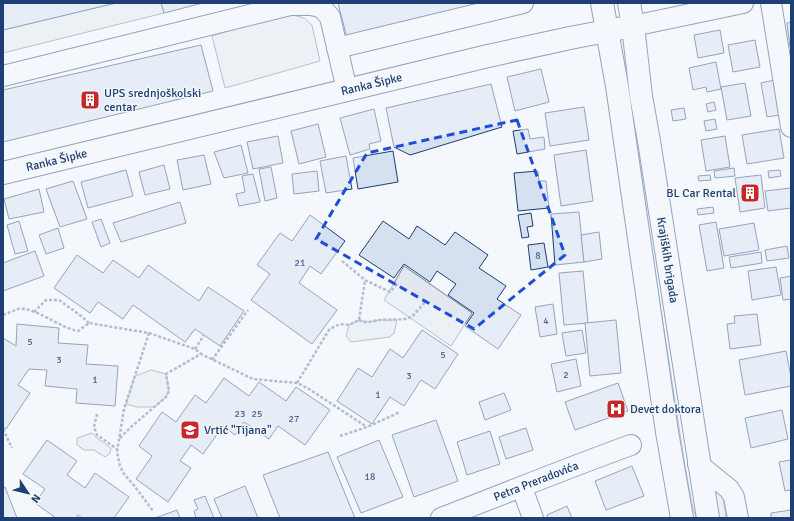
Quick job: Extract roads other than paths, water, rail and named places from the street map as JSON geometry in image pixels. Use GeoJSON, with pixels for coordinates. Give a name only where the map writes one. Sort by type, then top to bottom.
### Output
{"type":"FeatureCollection","features":[{"type":"Feature","properties":{"kind":"main road","name":"Krajiških brigada"},"geometry":{"type":"LineString","coordinates":[[602,3],[667,432],[682,518]]}},
{"type":"Feature","properties":{"kind":"main road","name":"Krajiških brigada"},"geometry":{"type":"LineString","coordinates":[[629,3],[641,96],[650,141],[698,464],[708,518]]}},
{"type":"Feature","properties":{"kind":"main road","name":"Ranka Šipke"},"geometry":{"type":"LineString","coordinates":[[3,173],[488,56],[607,30],[633,26]]}},
{"type":"Feature","properties":{"kind":"street","name":"Ranka Šipke"},"geometry":{"type":"LineString","coordinates":[[633,26],[743,3]]}},
{"type":"Feature","properties":{"kind":"street"},"geometry":{"type":"LineString","coordinates":[[771,3],[791,127]]}},
{"type":"Feature","properties":{"kind":"street"},"geometry":{"type":"LineString","coordinates":[[337,48],[522,4]]}},
{"type":"Feature","properties":{"kind":"street"},"geometry":{"type":"LineString","coordinates":[[3,76],[290,5],[310,5],[321,7],[330,17],[347,90]]}},
{"type":"Feature","properties":{"kind":"street","name":"Petra Preradovića"},"geometry":{"type":"LineString","coordinates":[[441,518],[522,488],[567,468],[631,445]]}},
{"type":"Feature","properties":{"kind":"street"},"geometry":{"type":"LineString","coordinates":[[698,464],[729,489],[734,497],[738,518]]}},
{"type":"Feature","properties":{"kind":"street"},"geometry":{"type":"LineString","coordinates":[[522,488],[533,518]]}},
{"type":"Feature","properties":{"kind":"place","name":"UPS srednjoškolski centar"},"geometry":{"type":"Point","coordinates":[90,100]}},
{"type":"Feature","properties":{"kind":"place","name":"BL Car Rental"},"geometry":{"type":"Point","coordinates":[750,193]}},
{"type":"Feature","properties":{"kind":"place","name":"Devet doktora"},"geometry":{"type":"Point","coordinates":[616,409]}},
{"type":"Feature","properties":{"kind":"place","name":"Vrtić \"Tijana\""},"geometry":{"type":"Point","coordinates":[190,430]}}]}
